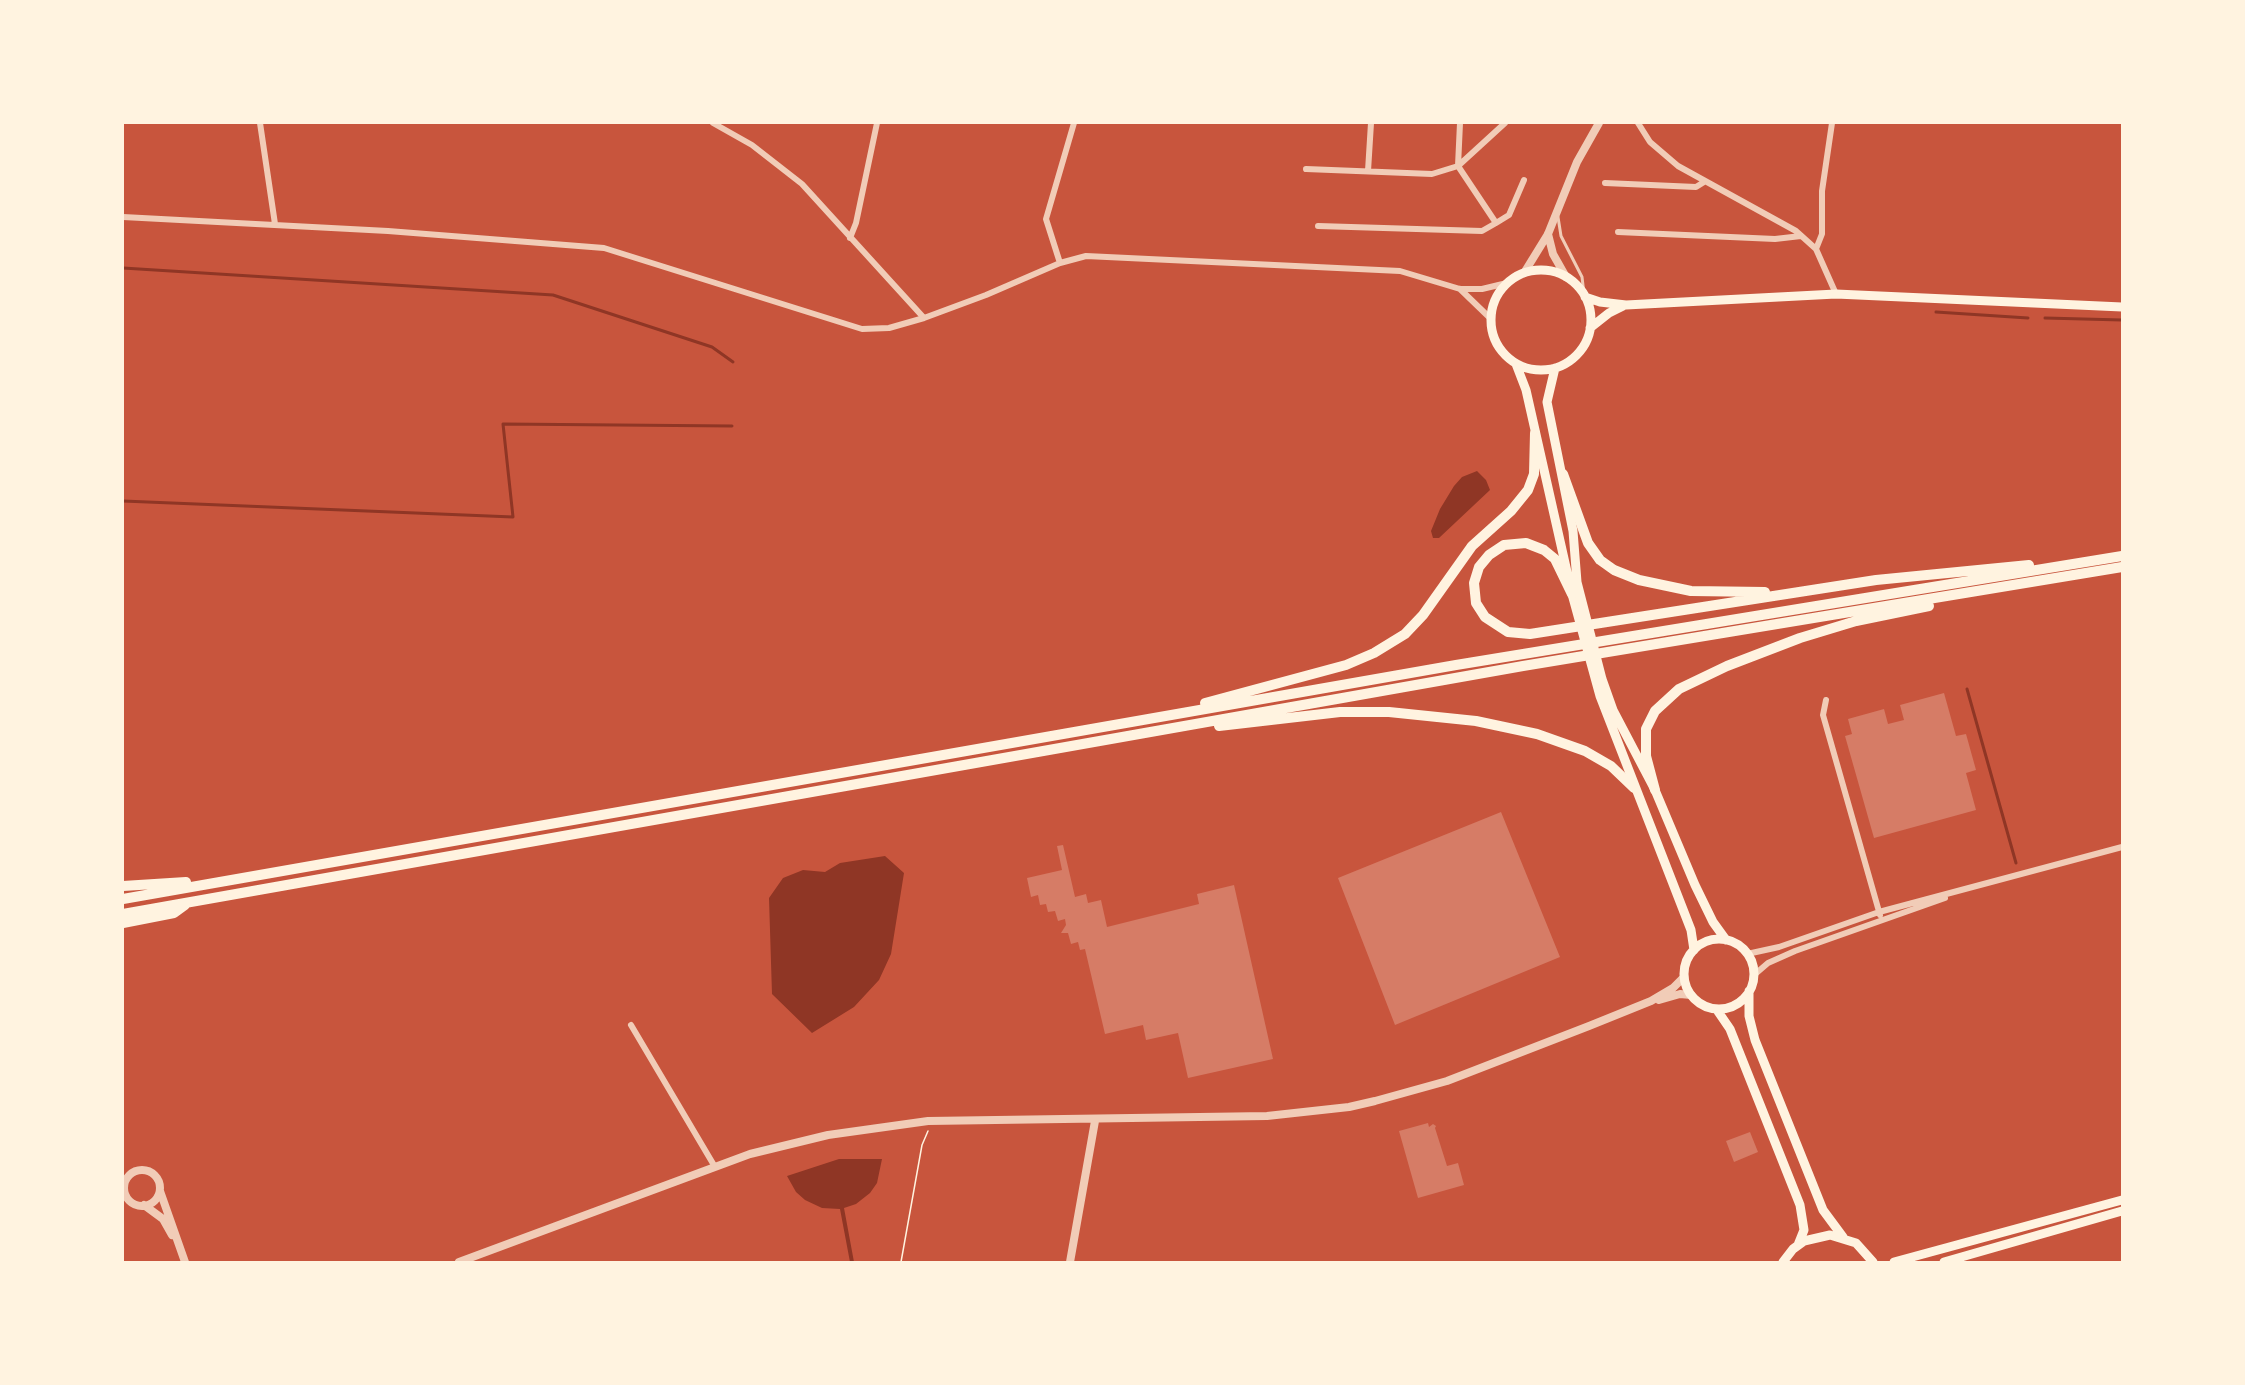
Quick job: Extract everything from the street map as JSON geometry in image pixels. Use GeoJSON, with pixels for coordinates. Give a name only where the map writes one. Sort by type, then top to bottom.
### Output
{"type":"FeatureCollection","features":[{"type":"Feature","properties":{"kind":"highway"},"geometry":{"type":"LineString","coordinates":[[1174,714],[1212,701],[1346,665],[1374,653],[1405,634],[1423,615],[1472,546],[1511,511],[1528,490],[1534,474],[1534,433]]}},
{"type":"Feature","properties":{"kind":"highway"},"geometry":{"type":"LineString","coordinates":[[1563,474],[1591,548],[1600,560],[1623,575],[1655,584],[1707,592],[1819,589]]}},
{"type":"Feature","properties":{"kind":"highway"},"geometry":{"type":"LineString","coordinates":[[1572,594],[1555,559],[1544,550],[1526,543],[1504,545],[1489,555],[1479,567],[1474,583],[1476,603],[1485,618],[1508,632],[1530,634],[1876,580],[2122,556]]}},
{"type":"Feature","properties":{"kind":"highway"},"geometry":{"type":"LineString","coordinates":[[123,899],[1456,665],[2122,556]]}},
{"type":"Feature","properties":{"kind":"highway"},"geometry":{"type":"LineString","coordinates":[[123,914],[1168,728],[2122,567]]}},
{"type":"Feature","properties":{"kind":"highway"},"geometry":{"type":"LineString","coordinates":[[1655,790],[1646,756],[1646,729],[1654,711],[1689,683],[1777,646],[1856,621],[2088,572]]}},
{"type":"Feature","properties":{"kind":"highway"},"geometry":{"type":"LineString","coordinates":[[1168,728],[1216,726],[1340,712],[1389,712],[1454,718],[1509,727],[1574,746],[1605,762],[1634,788]]}},
{"type":"Feature","properties":{"kind":"highway"},"geometry":{"type":"LineString","coordinates":[[123,886],[238,878]]}},
{"type":"Feature","properties":{"kind":"highway"},"geometry":{"type":"LineString","coordinates":[[123,923],[174,913],[192,902]]}},
{"type":"Feature","properties":{"kind":"main road"},"geometry":{"type":"LineString","coordinates":[[1545,270],[1566,277],[1584,296],[1590,312],[1590,328],[1586,342],[1578,354],[1555,368],[1535,370],[1516,364],[1506,357],[1495,342],[1490,318],[1495,299],[1507,283],[1524,273],[1545,270]]}},
{"type":"Feature","properties":{"kind":"main road"},"geometry":{"type":"LineString","coordinates":[[1584,296],[1600,302],[1626,305],[1836,294],[2122,307]]}},
{"type":"Feature","properties":{"kind":"main road"},"geometry":{"type":"LineString","coordinates":[[1590,328],[1609,313],[1626,305]]}},
{"type":"Feature","properties":{"kind":"main road"},"geometry":{"type":"LineString","coordinates":[[1516,364],[1526,390],[1572,594],[1582,615]]}},
{"type":"Feature","properties":{"kind":"main road"},"geometry":{"type":"LineString","coordinates":[[1555,368],[1546,398],[1573,531],[1582,615],[1599,680],[1634,788],[1690,930],[1694,950]]}},
{"type":"Feature","properties":{"kind":"main road"},"geometry":{"type":"LineString","coordinates":[[1599,680],[1655,790],[1713,922],[1726,940]]}},
{"type":"Feature","properties":{"kind":"main road"},"geometry":{"type":"LineString","coordinates":[[1749,992],[1734,1006],[1718,1010],[1703,1006],[1691,995],[1684,977],[1686,963],[1694,950],[1710,940],[1726,940],[1738,945],[1747,954],[1754,975],[1749,992],[1750,1022],[1759,1049],[1823,1210],[1843,1237]]}},
{"type":"Feature","properties":{"kind":"main road"},"geometry":{"type":"LineString","coordinates":[[1718,1010],[1730,1029],[1800,1205],[1804,1230],[1798,1245],[1783,1262]]}},
{"type":"Feature","properties":{"kind":"main road"},"geometry":{"type":"LineString","coordinates":[[1894,1262],[2122,1200]]}},
{"type":"Feature","properties":{"kind":"main road"},"geometry":{"type":"LineString","coordinates":[[1944,1262],[2122,1211]]}},
{"type":"Feature","properties":{"kind":"main road"},"geometry":{"type":"LineString","coordinates":[[1798,1245],[1823,1235],[1843,1237],[1856,1243],[1871,1259],[1881,1262]]}},
{"type":"Feature","properties":{"kind":"street"},"geometry":{"type":"LineString","coordinates":[[260,123],[275,224]]}},
{"type":"Feature","properties":{"kind":"street"},"geometry":{"type":"LineString","coordinates":[[714,123],[752,145],[802,184],[924,318]]}},
{"type":"Feature","properties":{"kind":"street"},"geometry":{"type":"LineString","coordinates":[[850,238],[856,223],[877,123]]}},
{"type":"Feature","properties":{"kind":"street"},"geometry":{"type":"LineString","coordinates":[[1060,263],[1046,219],[1074,123]]}},
{"type":"Feature","properties":{"kind":"street"},"geometry":{"type":"LineString","coordinates":[[1368,171],[1371,123]]}},
{"type":"Feature","properties":{"kind":"street"},"geometry":{"type":"LineString","coordinates":[[1460,123],[1458,166],[1496,223]]}},
{"type":"Feature","properties":{"kind":"street"},"geometry":{"type":"LineString","coordinates":[[1306,169],[1431,174],[1458,166],[1505,123]]}},
{"type":"Feature","properties":{"kind":"street"},"geometry":{"type":"LineString","coordinates":[[1524,273],[1548,234],[1577,162],[1599,123]]}},
{"type":"Feature","properties":{"kind":"street"},"geometry":{"type":"LineString","coordinates":[[1638,123],[1650,142],[1678,166],[1776,219],[1801,236],[1816,249],[1836,294]]}},
{"type":"Feature","properties":{"kind":"street"},"geometry":{"type":"LineString","coordinates":[[1816,249],[1822,234],[1822,191],[1832,123]]}},
{"type":"Feature","properties":{"kind":"street"},"geometry":{"type":"LineString","coordinates":[[1318,226],[1482,231],[1509,215],[1524,180]]}},
{"type":"Feature","properties":{"kind":"street"},"geometry":{"type":"LineString","coordinates":[[1605,183],[1696,187],[1704,182]]}},
{"type":"Feature","properties":{"kind":"street"},"geometry":{"type":"LineString","coordinates":[[123,217],[275,224],[604,248],[862,329],[889,328],[924,318],[986,295],[1060,263],[1086,256],[1400,271],[1460,289],[1482,289],[1507,283]]}},
{"type":"Feature","properties":{"kind":"street"},"geometry":{"type":"LineString","coordinates":[[1618,232],[1775,239],[1801,236]]}},
{"type":"Feature","properties":{"kind":"street"},"geometry":{"type":"LineString","coordinates":[[1548,234],[1553,254],[1566,277]]}},
{"type":"Feature","properties":{"kind":"street"},"geometry":{"type":"LineString","coordinates":[[1460,289],[1490,318]]}},
{"type":"Feature","properties":{"kind":"street"},"geometry":{"type":"LineString","coordinates":[[1826,700],[1822,715],[1882,921]]}},
{"type":"Feature","properties":{"kind":"street"},"geometry":{"type":"LineString","coordinates":[[1747,954],[1779,947],[1879,912],[2122,847]]}},
{"type":"Feature","properties":{"kind":"street"},"geometry":{"type":"LineString","coordinates":[[1754,975],[1778,958],[1971,889]]}},
{"type":"Feature","properties":{"kind":"street"},"geometry":{"type":"LineString","coordinates":[[1643,1005],[1674,988],[1684,977]]}},
{"type":"Feature","properties":{"kind":"street"},"geometry":{"type":"LineString","coordinates":[[459,1262],[715,1167],[798,1142],[902,1124],[1249,1117],[1349,1107],[1447,1082],[1643,1005],[1680,994],[1691,995]]}},
{"type":"Feature","properties":{"kind":"street"},"geometry":{"type":"LineString","coordinates":[[631,1025],[715,1167]]}},
{"type":"Feature","properties":{"kind":"street"},"geometry":{"type":"LineString","coordinates":[[1070,1262],[1095,1120]]}},
{"type":"Feature","properties":{"kind":"street"},"geometry":{"type":"LineString","coordinates":[[123,1170],[134,1172],[145,1170],[154,1174],[159,1182],[160,1191],[184,1258]]}},
{"type":"Feature","properties":{"kind":"street"},"geometry":{"type":"LineString","coordinates":[[134,1172],[126,1181],[124,1191],[132,1202],[144,1205],[163,1220],[184,1258]]}},
{"type":"Feature","properties":{"kind":"street"},"geometry":{"type":"LineString","coordinates":[[144,1205],[153,1202],[160,1191]]}},
{"type":"Feature","properties":{"kind":"lane"},"geometry":{"type":"LineString","coordinates":[[1557,210],[1561,236],[1581,274],[1584,296]]}},
{"type":"Feature","properties":{"kind":"path"},"geometry":{"type":"LineString","coordinates":[[901,1262],[922,1145],[929,1130]]}},
{"type":"Feature","properties":{"kind":"shaded area"},"geometry":{"type":"Polygon","coordinates":[[[1477,471],[1486,480],[1490,490],[1439,538],[1433,538],[1431,531],[1440,509],[1454,486],[1462,477],[1477,471]]]}},
{"type":"Feature","properties":{"kind":"shaded area"},"geometry":{"type":"Polygon","coordinates":[[[885,856],[904,873],[891,954],[879,980],[854,1007],[812,1033],[772,994],[769,898],[783,878],[803,870],[825,872],[840,863],[885,856]]]}},
{"type":"Feature","properties":{"kind":"shaded area"},"geometry":{"type":"Polygon","coordinates":[[[839,1159],[882,1159],[877,1183],[870,1193],[856,1204],[844,1208],[854,1262],[850,1262],[840,1209],[822,1208],[805,1200],[796,1192],[787,1176],[839,1159]]]}},
{"type":"Feature","properties":{"kind":"building"},"geometry":{"type":"Polygon","coordinates":[[[1944,693],[1956,736],[1966,734],[1976,770],[1966,773],[1976,810],[1874,838],[1845,736],[1852,734],[1848,719],[1884,709],[1888,724],[1904,720],[1900,705],[1944,693]]]}},
{"type":"Feature","properties":{"kind":"building"},"geometry":{"type":"Polygon","coordinates":[[[1501,812],[1560,957],[1395,1025],[1338,878],[1501,812]]]}},
{"type":"Feature","properties":{"kind":"building"},"geometry":{"type":"Polygon","coordinates":[[[1063,845],[1075,897],[1086,894],[1088,903],[1101,900],[1107,927],[1199,904],[1197,894],[1234,885],[1273,1059],[1188,1078],[1178,1033],[1146,1040],[1143,1025],[1105,1034],[1085,949],[1080,950],[1078,942],[1071,944],[1068,933],[1061,933],[1066,925],[1065,919],[1058,921],[1055,911],[1048,912],[1046,904],[1040,905],[1038,895],[1031,897],[1027,878],[1062,870],[1057,846],[1063,845]]]}},
{"type":"Feature","properties":{"kind":"building"},"geometry":{"type":"Polygon","coordinates":[[[1428,1123],[1429,1127],[1433,1124],[1436,1126],[1447,1166],[1458,1163],[1464,1185],[1418,1198],[1399,1131],[1428,1123]]]}},
{"type":"Feature","properties":{"kind":"building"},"geometry":{"type":"Polygon","coordinates":[[[1750,1132],[1758,1152],[1734,1162],[1726,1141],[1750,1132]]]}},
{"type":"Feature","properties":{"kind":"waterway"},"geometry":{"type":"LineString","coordinates":[[123,268],[553,295],[712,347],[733,362]]}},
{"type":"Feature","properties":{"kind":"waterway"},"geometry":{"type":"LineString","coordinates":[[1936,312],[2028,318]]}},
{"type":"Feature","properties":{"kind":"waterway"},"geometry":{"type":"LineString","coordinates":[[2045,318],[2122,320]]}},
{"type":"Feature","properties":{"kind":"waterway"},"geometry":{"type":"LineString","coordinates":[[123,501],[513,517],[503,424],[732,426]]}},
{"type":"Feature","properties":{"kind":"waterway"},"geometry":{"type":"LineString","coordinates":[[1967,689],[2016,863]]}}]}
